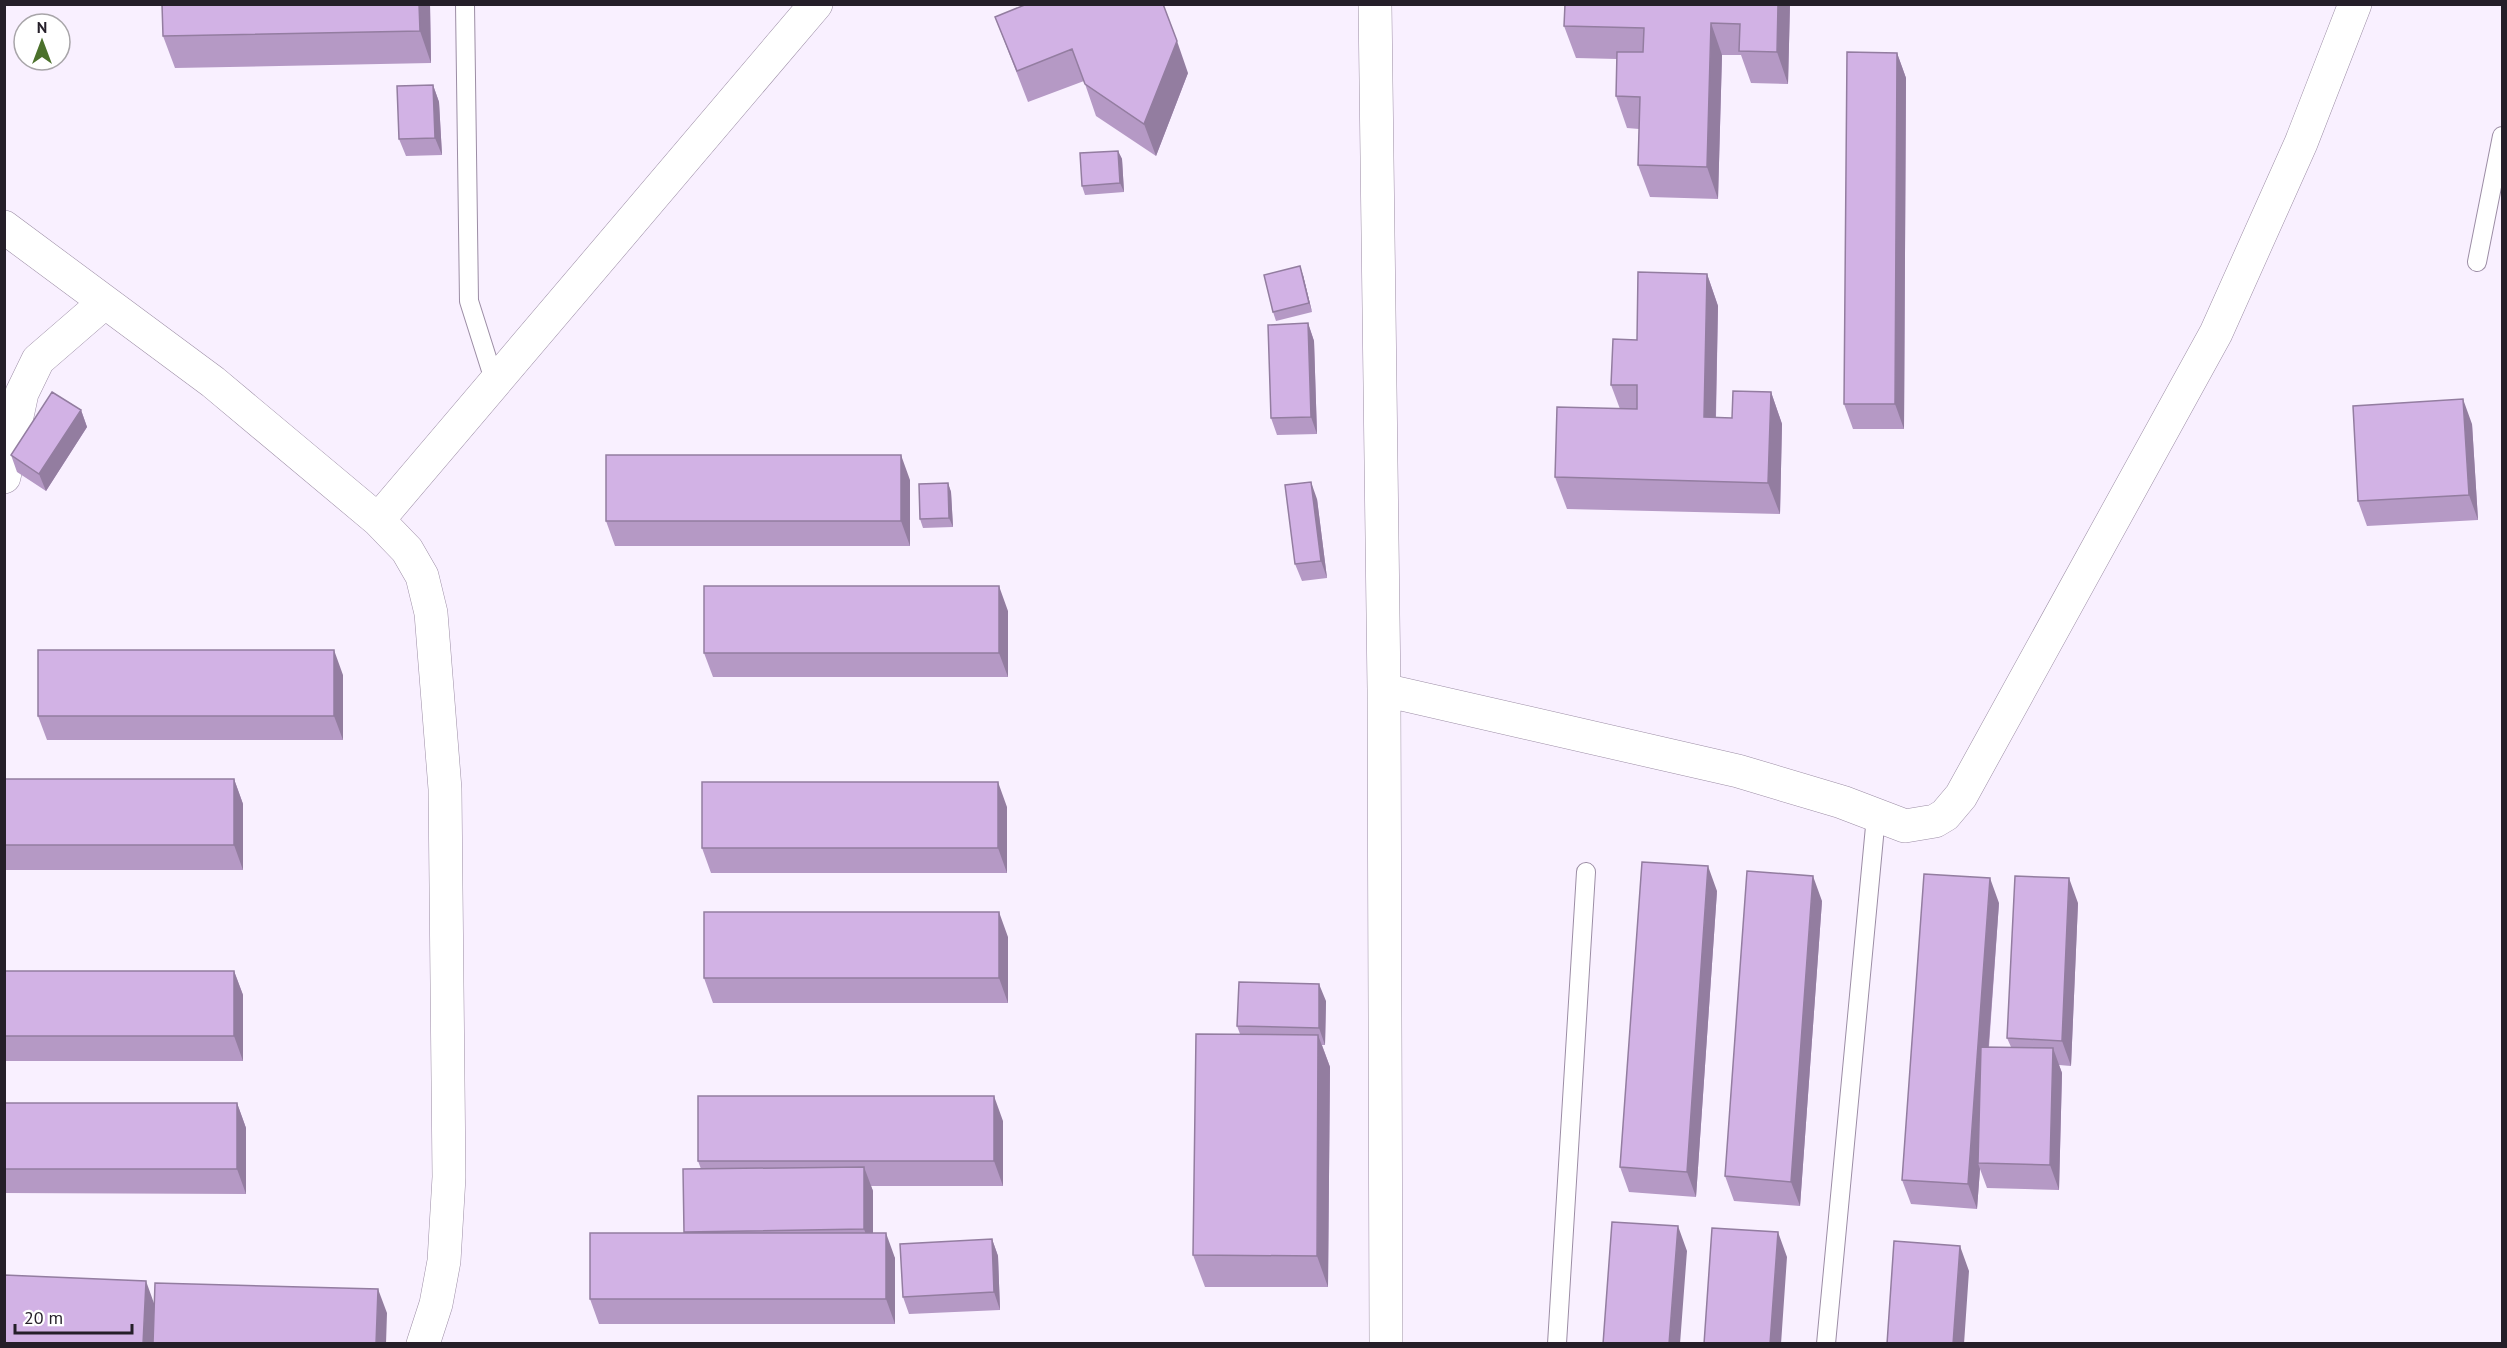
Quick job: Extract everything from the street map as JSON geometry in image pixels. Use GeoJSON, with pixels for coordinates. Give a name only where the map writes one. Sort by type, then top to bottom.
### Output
{"type":"FeatureCollection","features":[{"type":"Feature","properties":{"kind":"street"},"geometry":{"type":"LineString","coordinates":[[378,520],[816,4]]}},
{"type":"Feature","properties":{"kind":"street"},"geometry":{"type":"LineString","coordinates":[[1375,4],[1384,690],[1386,1344]]}},
{"type":"Feature","properties":{"kind":"street"},"geometry":{"type":"LineString","coordinates":[[1384,690],[1738,771],[1842,802],[1905,826],[1935,822],[1945,815],[1961,796],[2217,333],[2301,143],[2355,4]]}},
{"type":"Feature","properties":{"kind":"street"},"geometry":{"type":"LineString","coordinates":[[4,227],[213,382],[378,520],[407,550],[422,576],[431,613],[445,789],[449,1176],[444,1261],[436,1304],[423,1344]]}},
{"type":"Feature","properties":{"kind":"street"},"geometry":{"type":"LineString","coordinates":[[4,477],[22,393],[38,360],[105,302]]}},
{"type":"Feature","properties":{"kind":"lane"},"geometry":{"type":"LineString","coordinates":[[465,4],[469,301],[495,383]]}},
{"type":"Feature","properties":{"kind":"lane"},"geometry":{"type":"LineString","coordinates":[[2477,262],[2502,136]]}},
{"type":"Feature","properties":{"kind":"lane"},"geometry":{"type":"LineString","coordinates":[[1827,1344],[1876,816]]}},
{"type":"Feature","properties":{"kind":"lane"},"geometry":{"type":"LineString","coordinates":[[1557,1344],[1586,872]]}},
{"type":"Feature","properties":{"kind":"building"},"geometry":{"type":"Polygon","coordinates":[[[162,4],[419,4],[420,31],[163,36],[162,4]]]}},
{"type":"Feature","properties":{"kind":"building"},"geometry":{"type":"Polygon","coordinates":[[[1027,4],[1163,4],[1177,41],[1144,124],[1085,84],[1072,49],[1017,71],[995,17],[1027,4]]]}},
{"type":"Feature","properties":{"kind":"building"},"geometry":{"type":"Polygon","coordinates":[[[1565,4],[1778,4],[1777,52],[1739,51],[1740,24],[1711,23],[1707,167],[1638,165],[1640,97],[1616,96],[1617,52],[1643,52],[1644,28],[1564,26],[1565,4]]]}},
{"type":"Feature","properties":{"kind":"building"},"geometry":{"type":"Polygon","coordinates":[[[1847,52],[1897,53],[1895,404],[1844,404],[1847,52]]]}},
{"type":"Feature","properties":{"kind":"building"},"geometry":{"type":"Polygon","coordinates":[[[433,85],[435,138],[399,139],[397,86],[433,85]]]}},
{"type":"Feature","properties":{"kind":"building"},"geometry":{"type":"Polygon","coordinates":[[[1118,151],[1120,183],[1082,186],[1080,153],[1118,151]]]}},
{"type":"Feature","properties":{"kind":"building"},"geometry":{"type":"Polygon","coordinates":[[[1300,266],[1309,303],[1273,312],[1264,275],[1300,266]]]}},
{"type":"Feature","properties":{"kind":"building"},"geometry":{"type":"Polygon","coordinates":[[[1638,272],[1707,274],[1704,417],[1732,418],[1733,391],[1771,392],[1768,483],[1555,477],[1557,407],[1637,409],[1637,385],[1611,385],[1613,339],[1637,340],[1638,272]]]}},
{"type":"Feature","properties":{"kind":"building"},"geometry":{"type":"Polygon","coordinates":[[[1308,323],[1311,417],[1271,418],[1268,325],[1308,323]]]}},
{"type":"Feature","properties":{"kind":"building"},"geometry":{"type":"Polygon","coordinates":[[[52,392],[81,410],[39,474],[11,455],[52,392]]]}},
{"type":"Feature","properties":{"kind":"building"},"geometry":{"type":"Polygon","coordinates":[[[2463,399],[2469,495],[2358,501],[2353,406],[2463,399]]]}},
{"type":"Feature","properties":{"kind":"building"},"geometry":{"type":"Polygon","coordinates":[[[606,455],[901,455],[901,521],[606,521],[606,455]]]}},
{"type":"Feature","properties":{"kind":"building"},"geometry":{"type":"Polygon","coordinates":[[[1311,482],[1321,561],[1295,564],[1285,485],[1311,482]]]}},
{"type":"Feature","properties":{"kind":"building"},"geometry":{"type":"Polygon","coordinates":[[[948,483],[949,518],[920,519],[919,484],[948,483]]]}},
{"type":"Feature","properties":{"kind":"building"},"geometry":{"type":"Polygon","coordinates":[[[704,586],[999,586],[999,653],[704,653],[704,586]]]}},
{"type":"Feature","properties":{"kind":"building"},"geometry":{"type":"Polygon","coordinates":[[[38,650],[334,650],[334,716],[38,716],[38,650]]]}},
{"type":"Feature","properties":{"kind":"building"},"geometry":{"type":"Polygon","coordinates":[[[4,779],[234,779],[234,845],[4,845],[4,779]]]}},
{"type":"Feature","properties":{"kind":"building"},"geometry":{"type":"Polygon","coordinates":[[[702,782],[998,782],[998,848],[702,848],[702,782]]]}},
{"type":"Feature","properties":{"kind":"building"},"geometry":{"type":"Polygon","coordinates":[[[1642,862],[1708,866],[1687,1172],[1620,1167],[1642,862]]]}},
{"type":"Feature","properties":{"kind":"building"},"geometry":{"type":"Polygon","coordinates":[[[1747,871],[1813,876],[1791,1182],[1725,1176],[1747,871]]]}},
{"type":"Feature","properties":{"kind":"building"},"geometry":{"type":"Polygon","coordinates":[[[1924,874],[1990,878],[1968,1184],[1902,1180],[1924,874]]]}},
{"type":"Feature","properties":{"kind":"building"},"geometry":{"type":"Polygon","coordinates":[[[2015,876],[2069,878],[2062,1041],[2007,1038],[2015,876]]]}},
{"type":"Feature","properties":{"kind":"building"},"geometry":{"type":"Polygon","coordinates":[[[704,912],[999,912],[999,978],[704,978],[704,912]]]}},
{"type":"Feature","properties":{"kind":"building"},"geometry":{"type":"Polygon","coordinates":[[[4,971],[234,971],[234,1036],[4,1036],[4,971]]]}},
{"type":"Feature","properties":{"kind":"building"},"geometry":{"type":"Polygon","coordinates":[[[1239,982],[1319,984],[1319,1028],[1237,1026],[1239,982]]]}},
{"type":"Feature","properties":{"kind":"building"},"geometry":{"type":"Polygon","coordinates":[[[1196,1034],[1318,1035],[1317,1256],[1193,1255],[1196,1034]]]}},
{"type":"Feature","properties":{"kind":"building"},"geometry":{"type":"Polygon","coordinates":[[[1981,1047],[2053,1048],[2050,1165],[1978,1163],[1981,1047]]]}},
{"type":"Feature","properties":{"kind":"building"},"geometry":{"type":"Polygon","coordinates":[[[698,1096],[994,1096],[994,1161],[698,1161],[698,1096]]]}},
{"type":"Feature","properties":{"kind":"building"},"geometry":{"type":"Polygon","coordinates":[[[4,1103],[237,1103],[237,1169],[4,1169],[4,1103]]]}},
{"type":"Feature","properties":{"kind":"building"},"geometry":{"type":"Polygon","coordinates":[[[864,1167],[864,1229],[684,1232],[683,1169],[864,1167]]]}},
{"type":"Feature","properties":{"kind":"building"},"geometry":{"type":"Polygon","coordinates":[[[1612,1222],[1678,1226],[1669,1344],[1603,1344],[1612,1222]]]}},
{"type":"Feature","properties":{"kind":"building"},"geometry":{"type":"Polygon","coordinates":[[[1712,1228],[1778,1232],[1770,1344],[1704,1344],[1712,1228]]]}},
{"type":"Feature","properties":{"kind":"building"},"geometry":{"type":"Polygon","coordinates":[[[590,1233],[886,1233],[886,1299],[590,1299],[590,1233]]]}},
{"type":"Feature","properties":{"kind":"building"},"geometry":{"type":"Polygon","coordinates":[[[992,1239],[994,1292],[903,1297],[900,1244],[992,1239]]]}},
{"type":"Feature","properties":{"kind":"building"},"geometry":{"type":"Polygon","coordinates":[[[1894,1241],[1960,1246],[1953,1344],[1887,1344],[1894,1241]]]}},
{"type":"Feature","properties":{"kind":"building"},"geometry":{"type":"Polygon","coordinates":[[[4,1275],[146,1281],[143,1344],[4,1344],[4,1275]]]}},
{"type":"Feature","properties":{"kind":"building"},"geometry":{"type":"Polygon","coordinates":[[[155,1283],[378,1289],[376,1344],[153,1344],[155,1283]]]}}]}
